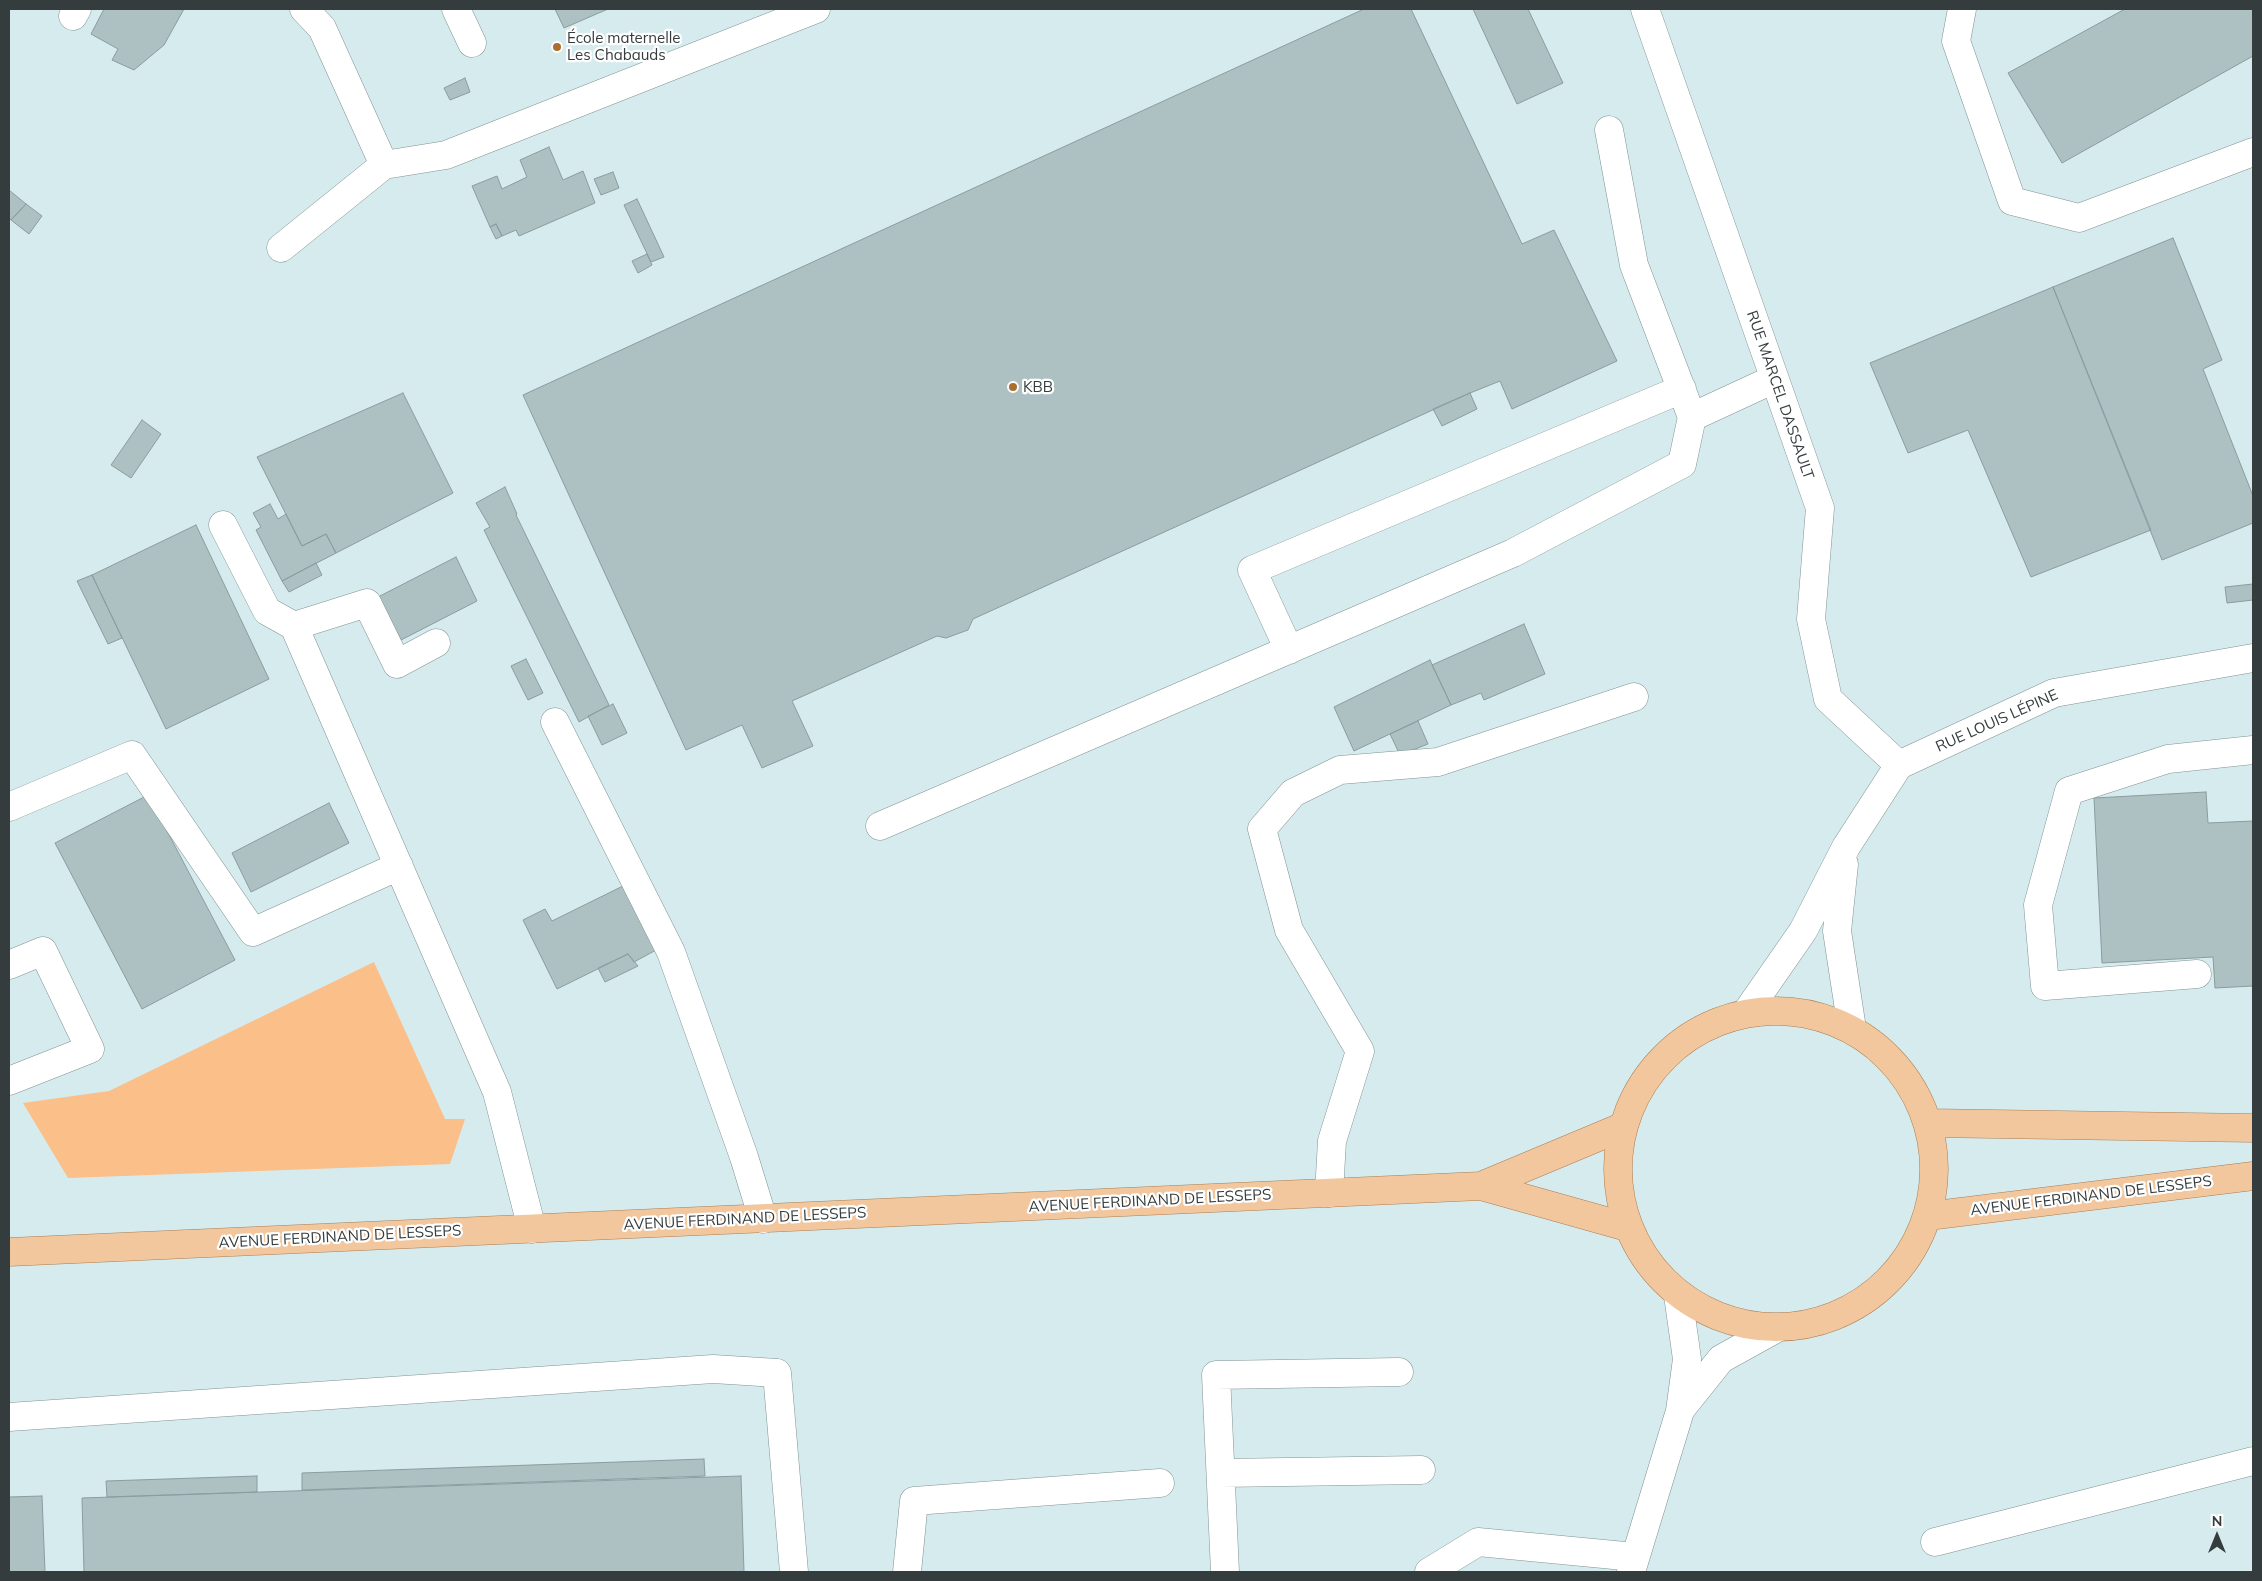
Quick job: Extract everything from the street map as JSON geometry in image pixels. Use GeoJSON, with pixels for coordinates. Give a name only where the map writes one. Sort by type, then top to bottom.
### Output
{"type":"FeatureCollection","features":[{"type":"Feature","properties":{"kind":"main road"},"geometry":{"type":"LineString","coordinates":[[1800,1011],[1852,1029],[1886,1053],[1912,1086],[1929,1123],[1935,1170],[1928,1216],[1906,1261],[1871,1297],[1826,1319],[1776,1328],[1724,1319],[1678,1294],[1648,1265],[1627,1227],[1616,1177],[1622,1127],[1639,1086],[1668,1052],[1704,1027],[1746,1013],[1800,1011]]}},
{"type":"Feature","properties":{"kind":"main road"},"geometry":{"type":"LineString","coordinates":[[1929,1123],[2253,1128]]}},
{"type":"Feature","properties":{"kind":"main road","name":"AVENUE FERDINAND DE LESSEPS"},"geometry":{"type":"LineString","coordinates":[[1481,1186],[1622,1127]]}},
{"type":"Feature","properties":{"kind":"main road","name":"AVENUE FERDINAND DE LESSEPS"},"geometry":{"type":"LineString","coordinates":[[1928,1216],[2253,1176]]}},
{"type":"Feature","properties":{"kind":"main road","name":"AVENUE FERDINAND DE LESSEPS"},"geometry":{"type":"LineString","coordinates":[[9,1252],[1481,1186],[1627,1227]]}},
{"type":"Feature","properties":{"kind":"street"},"geometry":{"type":"LineString","coordinates":[[304,9],[322,28],[384,165]]}},
{"type":"Feature","properties":{"kind":"street"},"geometry":{"type":"LineString","coordinates":[[456,9],[472,44]]}},
{"type":"Feature","properties":{"kind":"street"},"geometry":{"type":"LineString","coordinates":[[280,248],[384,165],[446,155],[816,9]]}},
{"type":"Feature","properties":{"kind":"street","name":"RUE MARCEL DASSAULT"},"geometry":{"type":"LineString","coordinates":[[1645,9],[1820,508],[1811,619],[1828,699],[1899,765]]}},
{"type":"Feature","properties":{"kind":"street"},"geometry":{"type":"LineString","coordinates":[[1962,9],[1956,40],[2012,201],[2079,218],[2253,152]]}},
{"type":"Feature","properties":{"kind":"street"},"geometry":{"type":"LineString","coordinates":[[880,826],[1513,553],[1682,464],[1692,417],[1634,265],[1609,130]]}},
{"type":"Feature","properties":{"kind":"street"},"geometry":{"type":"LineString","coordinates":[[1692,417],[1774,379]]}},
{"type":"Feature","properties":{"kind":"street"},"geometry":{"type":"LineString","coordinates":[[1289,650],[1252,570],[1682,389]]}},
{"type":"Feature","properties":{"kind":"street"},"geometry":{"type":"LineString","coordinates":[[223,525],[267,611],[294,626],[497,1092],[532,1229]]}},
{"type":"Feature","properties":{"kind":"street"},"geometry":{"type":"LineString","coordinates":[[294,626],[367,603],[397,664],[436,643]]}},
{"type":"Feature","properties":{"kind":"street","name":"RUE LOUIS LÉPINE"},"geometry":{"type":"LineString","coordinates":[[1899,765],[2054,693],[2253,658]]}},
{"type":"Feature","properties":{"kind":"street"},"geometry":{"type":"LineString","coordinates":[[1329,1193],[1332,1140],[1360,1052],[1289,930],[1262,829],[1293,793],[1340,770],[1438,762],[1634,698]]}},
{"type":"Feature","properties":{"kind":"street"},"geometry":{"type":"LineString","coordinates":[[555,722],[671,952],[744,1157],[762,1219]]}},
{"type":"Feature","properties":{"kind":"street"},"geometry":{"type":"LineString","coordinates":[[2197,974],[2045,986],[2038,905],[2069,791],[2168,760],[2253,750]]}},
{"type":"Feature","properties":{"kind":"street"},"geometry":{"type":"LineString","coordinates":[[9,807],[132,755],[253,932],[399,866]]}},
{"type":"Feature","properties":{"kind":"street"},"geometry":{"type":"LineString","coordinates":[[1746,1013],[1803,931],[1846,847],[1899,765]]}},
{"type":"Feature","properties":{"kind":"street"},"geometry":{"type":"LineString","coordinates":[[1846,847],[1837,931],[1852,1029]]}},
{"type":"Feature","properties":{"kind":"street"},"geometry":{"type":"LineString","coordinates":[[9,965],[43,951],[90,1048],[9,1081]]}},
{"type":"Feature","properties":{"kind":"street"},"geometry":{"type":"LineString","coordinates":[[1429,1572],[1478,1542],[1633,1565],[1680,1411],[1687,1359],[1678,1294]]}},
{"type":"Feature","properties":{"kind":"street"},"geometry":{"type":"LineString","coordinates":[[1680,1411],[1721,1359],[1776,1328]]}},
{"type":"Feature","properties":{"kind":"street"},"geometry":{"type":"LineString","coordinates":[[9,1417],[712,1369],[777,1373],[794,1572]]}},
{"type":"Feature","properties":{"kind":"street"},"geometry":{"type":"LineString","coordinates":[[1225,1572],[1216,1375],[1399,1372]]}},
{"type":"Feature","properties":{"kind":"street"},"geometry":{"type":"LineString","coordinates":[[1934,1542],[2253,1461]]}},
{"type":"Feature","properties":{"kind":"street"},"geometry":{"type":"LineString","coordinates":[[1221,1473],[1421,1470]]}},
{"type":"Feature","properties":{"kind":"street"},"geometry":{"type":"LineString","coordinates":[[907,1572],[914,1501],[1160,1483]]}},
{"type":"Feature","properties":{"kind":"shaded area"},"geometry":{"type":"Polygon","coordinates":[[[374,962],[445,1119],[465,1119],[450,1164],[68,1178],[23,1103],[109,1091],[374,962]]]}},
{"type":"Feature","properties":{"kind":"building"},"geometry":{"type":"Polygon","coordinates":[[[104,9],[184,9],[164,45],[134,70],[112,60],[118,49],[91,34],[104,9]]]}},
{"type":"Feature","properties":{"kind":"building"},"geometry":{"type":"Polygon","coordinates":[[[555,9],[608,9],[564,28],[555,9]]]}},
{"type":"Feature","properties":{"kind":"building","name":"KBB"},"geometry":{"type":"Polygon","coordinates":[[[1364,9],[1411,9],[1522,244],[1554,230],[1617,361],[1512,409],[1500,381],[1470,393],[973,619],[968,630],[946,638],[937,636],[792,701],[813,746],[762,768],[742,725],[686,750],[523,395],[1364,9]]]}},
{"type":"Feature","properties":{"kind":"building"},"geometry":{"type":"Polygon","coordinates":[[[1473,9],[1528,9],[1563,83],[1517,104],[1473,9]]]}},
{"type":"Feature","properties":{"kind":"building"},"geometry":{"type":"Polygon","coordinates":[[[2125,9],[2253,9],[2253,56],[2062,163],[2008,73],[2125,9]]]}},
{"type":"Feature","properties":{"kind":"building"},"geometry":{"type":"Polygon","coordinates":[[[465,78],[470,92],[450,100],[444,88],[465,78]]]}},
{"type":"Feature","properties":{"kind":"building"},"geometry":{"type":"Polygon","coordinates":[[[549,147],[563,180],[583,171],[595,203],[519,236],[516,230],[502,236],[496,224],[490,227],[472,186],[497,176],[502,189],[527,177],[520,160],[549,147]]]}},
{"type":"Feature","properties":{"kind":"building"},"geometry":{"type":"Polygon","coordinates":[[[613,172],[619,188],[601,195],[594,179],[613,172]]]}},
{"type":"Feature","properties":{"kind":"building"},"geometry":{"type":"Polygon","coordinates":[[[9,190],[26,204],[11,220],[9,218],[9,190]]]}},
{"type":"Feature","properties":{"kind":"building"},"geometry":{"type":"Polygon","coordinates":[[[637,199],[664,257],[651,262],[624,205],[637,199]]]}},
{"type":"Feature","properties":{"kind":"building"},"geometry":{"type":"Polygon","coordinates":[[[26,204],[42,216],[29,234],[11,220],[26,204]]]}},
{"type":"Feature","properties":{"kind":"building"},"geometry":{"type":"Polygon","coordinates":[[[496,224],[502,236],[496,239],[490,227],[496,224]]]}},
{"type":"Feature","properties":{"kind":"building"},"geometry":{"type":"Polygon","coordinates":[[[2173,238],[2222,360],[2203,369],[2253,496],[2253,523],[2162,560],[2053,287],[2173,238]]]}},
{"type":"Feature","properties":{"kind":"building"},"geometry":{"type":"Polygon","coordinates":[[[647,254],[652,265],[638,273],[632,261],[647,254]]]}},
{"type":"Feature","properties":{"kind":"building"},"geometry":{"type":"Polygon","coordinates":[[[2053,287],[2151,530],[2031,577],[1968,430],[1908,453],[1870,363],[2053,287]]]}},
{"type":"Feature","properties":{"kind":"building"},"geometry":{"type":"Polygon","coordinates":[[[403,393],[453,493],[336,553],[326,534],[302,546],[257,457],[403,393]]]}},
{"type":"Feature","properties":{"kind":"building"},"geometry":{"type":"Polygon","coordinates":[[[1470,393],[1477,409],[1442,426],[1433,409],[1470,393]]]}},
{"type":"Feature","properties":{"kind":"building"},"geometry":{"type":"Polygon","coordinates":[[[142,420],[161,434],[131,478],[111,465],[142,420]]]}},
{"type":"Feature","properties":{"kind":"building"},"geometry":{"type":"Polygon","coordinates":[[[505,487],[516,515],[609,705],[579,722],[484,530],[490,527],[476,503],[505,487]]]}},
{"type":"Feature","properties":{"kind":"building"},"geometry":{"type":"Polygon","coordinates":[[[270,504],[278,519],[286,514],[302,546],[326,534],[336,553],[282,581],[256,530],[261,527],[253,513],[270,504]]]}},
{"type":"Feature","properties":{"kind":"building"},"geometry":{"type":"Polygon","coordinates":[[[196,525],[269,679],[166,729],[92,575],[196,525]]]}},
{"type":"Feature","properties":{"kind":"building"},"geometry":{"type":"Polygon","coordinates":[[[456,557],[477,601],[401,640],[378,597],[456,557]]]}},
{"type":"Feature","properties":{"kind":"building"},"geometry":{"type":"Polygon","coordinates":[[[316,563],[322,575],[289,592],[282,581],[316,563]]]}},
{"type":"Feature","properties":{"kind":"building"},"geometry":{"type":"Polygon","coordinates":[[[92,575],[122,638],[108,644],[77,581],[92,575]]]}},
{"type":"Feature","properties":{"kind":"building"},"geometry":{"type":"Polygon","coordinates":[[[2253,584],[2253,600],[2227,603],[2225,587],[2253,584]]]}},
{"type":"Feature","properties":{"kind":"building"},"geometry":{"type":"Polygon","coordinates":[[[1524,624],[1545,674],[1484,700],[1481,693],[1451,705],[1432,665],[1524,624]]]}},
{"type":"Feature","properties":{"kind":"building"},"geometry":{"type":"Polygon","coordinates":[[[526,659],[543,693],[528,700],[511,666],[526,659]]]}},
{"type":"Feature","properties":{"kind":"building"},"geometry":{"type":"Polygon","coordinates":[[[1430,660],[1451,705],[1354,751],[1334,707],[1430,660]]]}},
{"type":"Feature","properties":{"kind":"building"},"geometry":{"type":"Polygon","coordinates":[[[613,704],[627,733],[602,745],[588,716],[613,704]]]}},
{"type":"Feature","properties":{"kind":"building"},"geometry":{"type":"Polygon","coordinates":[[[1418,721],[1428,744],[1400,755],[1390,734],[1418,721]]]}},
{"type":"Feature","properties":{"kind":"building"},"geometry":{"type":"Polygon","coordinates":[[[2206,792],[2208,823],[2253,821],[2253,986],[2215,988],[2213,957],[2102,963],[2094,798],[2206,792]]]}},
{"type":"Feature","properties":{"kind":"building"},"geometry":{"type":"Polygon","coordinates":[[[148,795],[235,960],[142,1009],[55,843],[148,795]]]}},
{"type":"Feature","properties":{"kind":"building"},"geometry":{"type":"Polygon","coordinates":[[[329,803],[349,843],[251,892],[232,853],[329,803]]]}},
{"type":"Feature","properties":{"kind":"building"},"geometry":{"type":"Polygon","coordinates":[[[625,885],[658,949],[634,962],[628,954],[557,989],[523,920],[545,909],[552,921],[625,885]]]}},
{"type":"Feature","properties":{"kind":"building"},"geometry":{"type":"Polygon","coordinates":[[[628,954],[638,966],[605,982],[598,968],[628,954]]]}},
{"type":"Feature","properties":{"kind":"building"},"geometry":{"type":"Polygon","coordinates":[[[704,1459],[705,1476],[302,1490],[302,1473],[704,1459]]]}},
{"type":"Feature","properties":{"kind":"building"},"geometry":{"type":"Polygon","coordinates":[[[257,1476],[257,1492],[107,1497],[106,1481],[257,1476]]]}},
{"type":"Feature","properties":{"kind":"building"},"geometry":{"type":"Polygon","coordinates":[[[741,1476],[744,1572],[84,1572],[82,1498],[741,1476]]]}},
{"type":"Feature","properties":{"kind":"building"},"geometry":{"type":"Polygon","coordinates":[[[42,1496],[45,1572],[9,1572],[9,1497],[42,1496]]]}},
{"type":"Feature","properties":{"kind":"place","name":"École maternelle Les Chabauds"},"geometry":{"type":"Point","coordinates":[557,47]}},
{"type":"Feature","properties":{"kind":"place","name":"KBB"},"geometry":{"type":"Point","coordinates":[1013,387]}}]}
